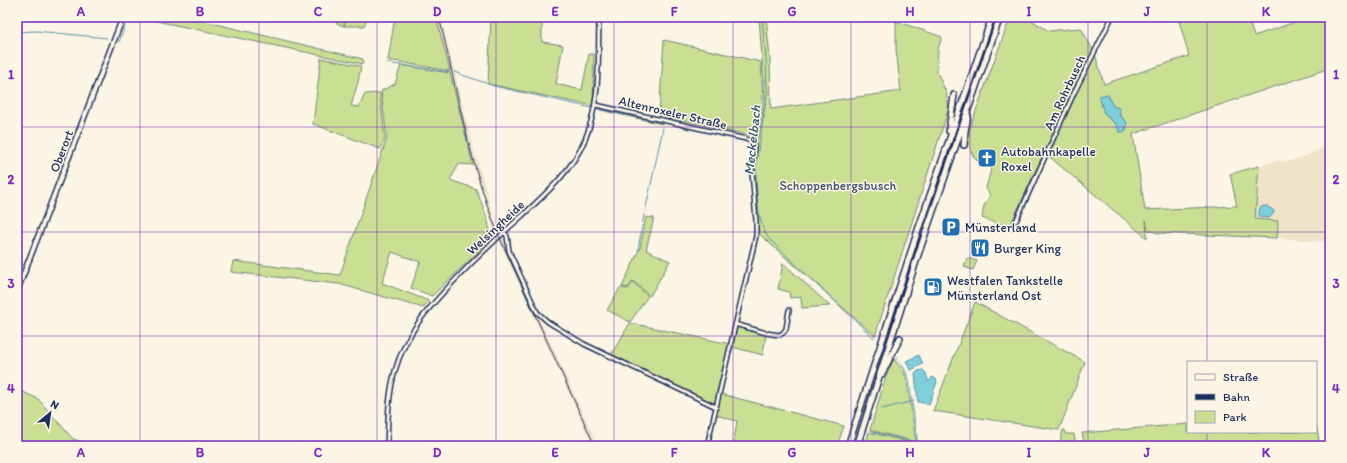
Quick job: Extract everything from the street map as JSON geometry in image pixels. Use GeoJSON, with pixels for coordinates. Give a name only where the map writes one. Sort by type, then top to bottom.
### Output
{"type":"FeatureCollection","features":[{"type":"Feature","properties":{"kind":"highway"},"geometry":{"type":"LineString","coordinates":[[848,446],[901,281],[992,17]]}},
{"type":"Feature","properties":{"kind":"highway"},"geometry":{"type":"LineString","coordinates":[[856,446],[915,262],[1000,17]]}},
{"type":"Feature","properties":{"kind":"highway"},"geometry":{"type":"LineString","coordinates":[[945,151],[954,94]]}},
{"type":"Feature","properties":{"kind":"highway"},"geometry":{"type":"LineString","coordinates":[[964,145],[964,131],[972,96]]}},
{"type":"Feature","properties":{"kind":"highway"},"geometry":{"type":"LineString","coordinates":[[875,388],[900,338]]}},
{"type":"Feature","properties":{"kind":"main road","name":"Oberort"},"geometry":{"type":"LineString","coordinates":[[17,291],[123,17]]}},
{"type":"Feature","properties":{"kind":"street","name":"Welsingheide"},"geometry":{"type":"LineString","coordinates":[[387,446],[388,403],[392,384],[399,358],[406,341],[418,322],[431,305],[464,270],[558,182],[568,170],[584,142],[596,105],[599,17]]}},
{"type":"Feature","properties":{"kind":"street","name":"Am Rohrbusch"},"geometry":{"type":"LineString","coordinates":[[1016,221],[1074,93],[1112,17]]}},
{"type":"Feature","properties":{"kind":"street","name":"Altenroxeler Straße"},"geometry":{"type":"LineString","coordinates":[[596,105],[746,139],[753,144],[752,180],[756,236],[707,446]]}},
{"type":"Feature","properties":{"kind":"street"},"geometry":{"type":"LineString","coordinates":[[504,232],[507,236],[510,251],[537,312],[548,322],[586,345],[716,407]]}},
{"type":"Feature","properties":{"kind":"street"},"geometry":{"type":"LineString","coordinates":[[735,324],[766,333],[779,335],[786,329],[789,310]]}},
{"type":"Feature","properties":{"kind":"shaded area"},"geometry":{"type":"Polygon","coordinates":[[[436,17],[441,17],[473,147],[497,227],[501,230],[500,232],[502,237],[598,446],[593,446],[493,227],[473,165],[436,17]]]}},
{"type":"Feature","properties":{"kind":"shaded area"},"geometry":{"type":"Polygon","coordinates":[[[1330,144],[1330,242],[1277,238],[1278,221],[1255,219],[1259,166],[1277,161],[1289,161],[1306,156],[1330,144]]]}},
{"type":"Feature","properties":{"kind":"green space"},"geometry":{"type":"Polygon","coordinates":[[[137,17],[195,17],[199,20],[363,59],[363,64],[137,17]]]}},
{"type":"Feature","properties":{"kind":"green space"},"geometry":{"type":"Polygon","coordinates":[[[338,17],[367,17],[364,26],[344,26],[345,22],[343,26],[336,23],[338,17]]]}},
{"type":"Feature","properties":{"kind":"green space"},"geometry":{"type":"Polygon","coordinates":[[[395,17],[436,17],[450,71],[388,60],[395,17]]]}},
{"type":"Feature","properties":{"kind":"green space"},"geometry":{"type":"Polygon","coordinates":[[[491,17],[542,17],[542,42],[563,45],[556,84],[582,90],[589,54],[594,54],[593,106],[488,84],[491,17]]]}},
{"type":"Feature","properties":{"kind":"green space","name":"Schoppenbergsbusch"},"geometry":{"type":"Polygon","coordinates":[[[759,17],[766,17],[770,58],[771,109],[901,91],[896,50],[896,21],[942,37],[938,49],[937,72],[946,92],[949,108],[875,336],[759,234],[754,171],[756,148],[762,118],[765,117],[762,116],[765,101],[759,17]]]}},
{"type":"Feature","properties":{"kind":"green space"},"geometry":{"type":"Polygon","coordinates":[[[1016,17],[1026,17],[1049,31],[1081,28],[1095,54],[1104,84],[1189,56],[1178,17],[1247,17],[1254,36],[1310,17],[1330,17],[1330,68],[1133,134],[1145,210],[1237,206],[1230,174],[1259,166],[1255,219],[1278,221],[1277,238],[1158,233],[1148,230],[1146,220],[1147,238],[1044,153],[1009,228],[982,218],[984,206],[990,195],[986,188],[995,154],[984,150],[977,161],[972,154],[970,147],[969,130],[1007,26],[1016,17]],[[1099,96],[1106,116],[1116,124],[1120,132],[1125,131],[1127,126],[1116,107],[1110,102],[1109,96],[1099,96]]]}},
{"type":"Feature","properties":{"kind":"green space"},"geometry":{"type":"Polygon","coordinates":[[[664,40],[761,62],[763,101],[757,137],[659,115],[664,40]]]}},
{"type":"Feature","properties":{"kind":"green space"},"geometry":{"type":"Polygon","coordinates":[[[321,58],[361,66],[351,106],[359,107],[365,94],[380,93],[385,139],[380,149],[313,124],[321,58]]]}},
{"type":"Feature","properties":{"kind":"green space"},"geometry":{"type":"Polygon","coordinates":[[[401,65],[450,73],[473,165],[459,164],[450,180],[476,189],[490,230],[489,241],[432,296],[411,288],[420,262],[392,252],[382,283],[429,301],[423,308],[339,284],[231,272],[233,261],[340,275],[387,138],[381,91],[395,84],[401,65]]]}},
{"type":"Feature","properties":{"kind":"green space"},"geometry":{"type":"Polygon","coordinates":[[[600,108],[662,121],[662,124],[600,110],[600,108]]]}},
{"type":"Feature","properties":{"kind":"green space"},"geometry":{"type":"Polygon","coordinates":[[[646,217],[654,218],[646,250],[670,261],[650,296],[633,281],[628,288],[622,287],[640,248],[646,217]]]}},
{"type":"Feature","properties":{"kind":"green space"},"geometry":{"type":"Polygon","coordinates":[[[967,258],[977,261],[973,270],[964,267],[967,258]]]}},
{"type":"Feature","properties":{"kind":"green space"},"geometry":{"type":"Polygon","coordinates":[[[783,263],[830,306],[802,308],[801,297],[790,298],[789,292],[778,289],[783,263]]]}},
{"type":"Feature","properties":{"kind":"green space"},"geometry":{"type":"Polygon","coordinates":[[[633,282],[648,296],[630,322],[607,310],[620,288],[628,289],[633,282]]]}},
{"type":"Feature","properties":{"kind":"green space"},"geometry":{"type":"Polygon","coordinates":[[[975,302],[1085,362],[1059,430],[933,411],[975,302]]]}},
{"type":"Feature","properties":{"kind":"green space"},"geometry":{"type":"Polygon","coordinates":[[[630,323],[730,344],[714,405],[611,355],[630,323]]]}},
{"type":"Feature","properties":{"kind":"green space"},"geometry":{"type":"Polygon","coordinates":[[[737,326],[766,334],[763,355],[732,347],[737,326]]]}},
{"type":"Feature","properties":{"kind":"green space"},"geometry":{"type":"Polygon","coordinates":[[[894,359],[904,372],[907,381],[916,442],[870,430],[887,373],[894,359]]]}},
{"type":"Feature","properties":{"kind":"green space"},"geometry":{"type":"Polygon","coordinates":[[[17,389],[38,399],[73,439],[95,446],[17,446],[17,389]]]}},
{"type":"Feature","properties":{"kind":"green space"},"geometry":{"type":"Polygon","coordinates":[[[721,394],[844,426],[837,446],[733,446],[737,421],[716,415],[721,394]]]}},
{"type":"Feature","properties":{"kind":"green space"},"geometry":{"type":"Polygon","coordinates":[[[1187,424],[1187,433],[1317,433],[1317,430],[1320,446],[1085,446],[1082,433],[1187,424]]]}},
{"type":"Feature","properties":{"kind":"green space"},"geometry":{"type":"Polygon","coordinates":[[[1063,430],[1065,430],[1066,434],[1074,434],[1076,446],[1059,446],[1063,430]]]}},
{"type":"Feature","properties":{"kind":"green space"},"geometry":{"type":"Polygon","coordinates":[[[869,432],[916,444],[916,446],[865,446],[869,432]]]}},
{"type":"Feature","properties":{"kind":"water"},"geometry":{"type":"Polygon","coordinates":[[[1107,94],[1113,106],[1119,108],[1121,117],[1127,122],[1125,131],[1120,132],[1116,124],[1104,113],[1099,96],[1107,94]]]}},
{"type":"Feature","properties":{"kind":"water"},"geometry":{"type":"Polygon","coordinates":[[[1267,206],[1274,211],[1269,218],[1258,216],[1260,208],[1267,206]]]}},
{"type":"Feature","properties":{"kind":"water"},"geometry":{"type":"Polygon","coordinates":[[[919,355],[923,364],[911,370],[906,361],[919,355]]]}},
{"type":"Feature","properties":{"kind":"water"},"geometry":{"type":"Polygon","coordinates":[[[923,370],[926,373],[928,381],[930,381],[932,377],[936,379],[937,382],[929,404],[918,402],[915,374],[918,371],[923,370]]]}},
{"type":"Feature","properties":{"kind":"waterway"},"geometry":{"type":"LineString","coordinates":[[119,42],[128,17]]}},
{"type":"Feature","properties":{"kind":"waterway"},"geometry":{"type":"LineString","coordinates":[[175,17],[196,20]]}},
{"type":"Feature","properties":{"kind":"waterway","name":"Meckelbach"},"geometry":{"type":"LineString","coordinates":[[762,17],[766,58],[767,94],[756,164],[758,205],[762,226],[771,241],[874,338]]}},
{"type":"Feature","properties":{"kind":"waterway"},"geometry":{"type":"LineString","coordinates":[[17,32],[36,31],[107,38]]}},
{"type":"Feature","properties":{"kind":"waterway"},"geometry":{"type":"LineString","coordinates":[[387,63],[449,72]]}},
{"type":"Feature","properties":{"kind":"waterway"},"geometry":{"type":"LineString","coordinates":[[454,72],[494,86],[592,108]]}},
{"type":"Feature","properties":{"kind":"waterway"},"geometry":{"type":"LineString","coordinates":[[598,109],[664,123]]}},
{"type":"Feature","properties":{"kind":"waterway"},"geometry":{"type":"LineString","coordinates":[[645,212],[663,128]]}},
{"type":"Feature","properties":{"kind":"waterway"},"geometry":{"type":"LineString","coordinates":[[638,250],[644,215]]}},
{"type":"Feature","properties":{"kind":"waterway","name":"Meckelbach"},"geometry":{"type":"LineString","coordinates":[[897,358],[904,368],[909,380],[918,446]]}},
{"type":"Feature","properties":{"kind":"waterway"},"geometry":{"type":"LineString","coordinates":[[882,409],[914,401]]}},
{"type":"Feature","properties":{"kind":"waterway"},"geometry":{"type":"LineString","coordinates":[[873,432],[917,443]]}},
{"type":"Feature","properties":{"kind":"railway"},"geometry":{"type":"LineString","coordinates":[[439,17],[472,155],[489,209],[499,236],[595,446]]}},
{"type":"Feature","properties":{"kind":"place","name":"Autobahnkapelle Roxel"},"geometry":{"type":"Point","coordinates":[987,158]}},
{"type":"Feature","properties":{"kind":"place","name":"Münsterland"},"geometry":{"type":"Point","coordinates":[951,227]}},
{"type":"Feature","properties":{"kind":"place","name":"Burger King"},"geometry":{"type":"Point","coordinates":[980,248]}},
{"type":"Feature","properties":{"kind":"place","name":"Westfalen Tankstelle Münsterland Ost"},"geometry":{"type":"Point","coordinates":[933,287]}}]}
